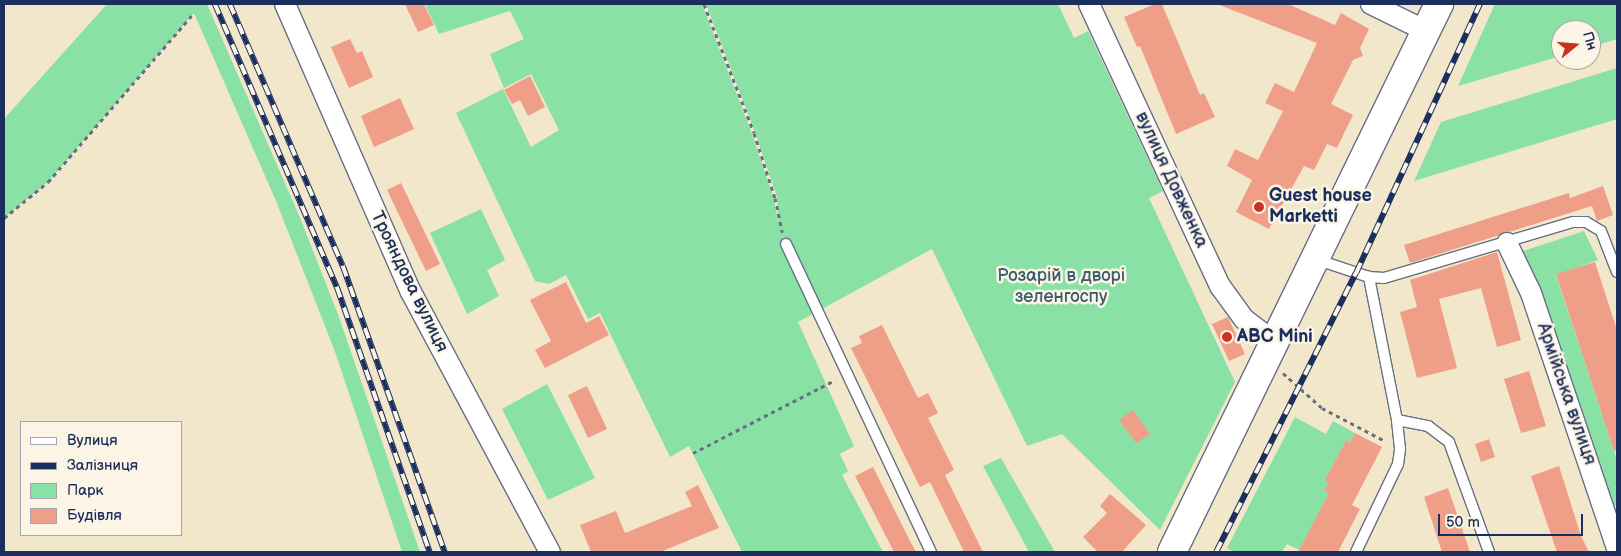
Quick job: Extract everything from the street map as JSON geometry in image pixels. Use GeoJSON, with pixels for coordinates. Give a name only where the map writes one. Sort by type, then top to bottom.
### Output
{"type":"FeatureCollection","features":[{"type":"Feature","properties":{"kind":"street","name":"Трояндова вулиця"},"geometry":{"type":"LineString","coordinates":[[285,4],[411,292],[550,552]]}},
{"type":"Feature","properties":{"kind":"street","name":"вулиця Довженка"},"geometry":{"type":"LineString","coordinates":[[1090,4],[1220,286],[1269,350]]}},
{"type":"Feature","properties":{"kind":"street"},"geometry":{"type":"LineString","coordinates":[[1371,4],[1426,30]]}},
{"type":"Feature","properties":{"kind":"street"},"geometry":{"type":"LineString","coordinates":[[1172,552],[1439,4]]}},
{"type":"Feature","properties":{"kind":"street","name":"Армійська вулиця"},"geometry":{"type":"LineString","coordinates":[[1507,243],[1532,293],[1617,548]]}},
{"type":"Feature","properties":{"kind":"lane"},"geometry":{"type":"LineString","coordinates":[[1314,259],[1369,277],[1401,274],[1573,222],[1586,222],[1601,231],[1617,272]]}},
{"type":"Feature","properties":{"kind":"lane"},"geometry":{"type":"LineString","coordinates":[[786,244],[846,375],[931,552]]}},
{"type":"Feature","properties":{"kind":"lane"},"geometry":{"type":"LineString","coordinates":[[1356,552],[1398,464],[1400,449],[1397,420],[1369,277]]}},
{"type":"Feature","properties":{"kind":"lane"},"geometry":{"type":"LineString","coordinates":[[1397,420],[1428,426],[1449,442],[1489,552]]}},
{"type":"Feature","properties":{"kind":"path"},"geometry":{"type":"LineString","coordinates":[[704,4],[754,133],[786,244]]}},
{"type":"Feature","properties":{"kind":"path"},"geometry":{"type":"LineString","coordinates":[[4,218],[48,182],[194,13]]}},
{"type":"Feature","properties":{"kind":"path"},"geometry":{"type":"LineString","coordinates":[[1269,350],[1322,408],[1400,449]]}},
{"type":"Feature","properties":{"kind":"path"},"geometry":{"type":"LineString","coordinates":[[693,452],[846,375]]}},
{"type":"Feature","properties":{"kind":"green space"},"geometry":{"type":"Polygon","coordinates":[[[107,4],[207,4],[301,220],[339,317],[420,552],[402,552],[334,349],[276,201],[194,13],[48,182],[4,218],[4,119],[107,4]]]}},
{"type":"Feature","properties":{"kind":"green space","name":"Розарій в дворі зеленгоспу"},"geometry":{"type":"Polygon","coordinates":[[[425,4],[702,4],[752,134],[774,199],[778,222],[777,197],[755,132],[706,4],[1058,4],[1074,38],[1088,31],[1163,191],[1149,198],[1235,382],[1160,530],[1062,434],[1027,446],[932,249],[798,322],[854,446],[840,454],[848,471],[842,475],[883,552],[742,552],[689,446],[670,457],[600,313],[588,319],[566,275],[549,284],[535,281],[456,113],[503,89],[531,147],[559,130],[531,74],[504,88],[490,54],[524,39],[510,11],[439,34],[425,4]]]}},
{"type":"Feature","properties":{"kind":"green space"},"geometry":{"type":"Polygon","coordinates":[[[1495,4],[1617,4],[1617,39],[1601,44],[1601,20],[1551,20],[1551,59],[1458,86],[1495,4]]]}},
{"type":"Feature","properties":{"kind":"green space"},"geometry":{"type":"Polygon","coordinates":[[[1617,68],[1617,119],[1414,181],[1441,122],[1617,68]]]}},
{"type":"Feature","properties":{"kind":"green space"},"geometry":{"type":"Polygon","coordinates":[[[481,209],[505,260],[487,270],[499,296],[467,314],[430,233],[481,209]]]}},
{"type":"Feature","properties":{"kind":"green space"},"geometry":{"type":"Polygon","coordinates":[[[1584,231],[1598,260],[1556,275],[1617,460],[1617,507],[1612,503],[1537,281],[1523,251],[1584,231]]]}},
{"type":"Feature","properties":{"kind":"green space"},"geometry":{"type":"Polygon","coordinates":[[[547,384],[595,478],[548,500],[502,409],[547,384]]]}},
{"type":"Feature","properties":{"kind":"green space"},"geometry":{"type":"Polygon","coordinates":[[[1295,417],[1326,434],[1333,421],[1355,433],[1350,442],[1346,440],[1325,480],[1329,482],[1324,490],[1333,495],[1303,552],[1287,544],[1282,552],[1234,552],[1227,548],[1295,417]]]}},
{"type":"Feature","properties":{"kind":"green space"},"geometry":{"type":"Polygon","coordinates":[[[1001,458],[1055,552],[1029,552],[983,466],[1001,458]]]}},
{"type":"Feature","properties":{"kind":"building"},"geometry":{"type":"Polygon","coordinates":[[[405,4],[424,4],[434,25],[418,32],[405,4]]]}},
{"type":"Feature","properties":{"kind":"building"},"geometry":{"type":"Polygon","coordinates":[[[1155,4],[1162,4],[1200,95],[1204,93],[1215,117],[1176,134],[1140,46],[1137,47],[1124,17],[1155,4]]]}},
{"type":"Feature","properties":{"kind":"building"},"geometry":{"type":"Polygon","coordinates":[[[1217,4],[1288,4],[1335,25],[1341,13],[1369,29],[1360,48],[1363,56],[1353,60],[1331,104],[1353,115],[1337,148],[1327,144],[1314,170],[1304,166],[1269,229],[1236,212],[1252,180],[1227,166],[1235,149],[1258,160],[1283,111],[1265,103],[1275,83],[1294,92],[1317,43],[1217,4]]]}},
{"type":"Feature","properties":{"kind":"building"},"geometry":{"type":"Polygon","coordinates":[[[350,39],[357,53],[362,51],[373,77],[349,88],[331,47],[350,39]]]}},
{"type":"Feature","properties":{"kind":"building"},"geometry":{"type":"Polygon","coordinates":[[[530,76],[545,107],[528,116],[520,100],[512,104],[504,90],[530,76]]]}},
{"type":"Feature","properties":{"kind":"building"},"geometry":{"type":"Polygon","coordinates":[[[400,98],[414,129],[374,147],[361,116],[400,98]]]}},
{"type":"Feature","properties":{"kind":"building"},"geometry":{"type":"Polygon","coordinates":[[[401,183],[440,264],[426,271],[387,190],[401,183]]]}},
{"type":"Feature","properties":{"kind":"building"},"geometry":{"type":"Polygon","coordinates":[[[1603,186],[1613,215],[1597,221],[1592,206],[1410,263],[1404,245],[1569,193],[1570,198],[1603,186]]]}},
{"type":"Feature","properties":{"kind":"building"},"geometry":{"type":"Polygon","coordinates":[[[1497,252],[1521,340],[1497,347],[1481,288],[1439,299],[1457,368],[1417,378],[1400,312],[1417,307],[1410,280],[1497,252]]]}},
{"type":"Feature","properties":{"kind":"building"},"geometry":{"type":"Polygon","coordinates":[[[1595,262],[1617,330],[1617,450],[1614,451],[1556,274],[1595,262]]]}},
{"type":"Feature","properties":{"kind":"building"},"geometry":{"type":"Polygon","coordinates":[[[566,282],[586,323],[599,316],[609,335],[545,368],[535,350],[551,341],[530,300],[566,282]]]}},
{"type":"Feature","properties":{"kind":"building","name":"ABC Mini"},"geometry":{"type":"Polygon","coordinates":[[[1228,317],[1245,354],[1229,361],[1212,324],[1228,317]]]}},
{"type":"Feature","properties":{"kind":"building"},"geometry":{"type":"Polygon","coordinates":[[[882,325],[918,398],[928,393],[938,413],[928,418],[954,470],[945,475],[983,552],[964,552],[930,482],[920,487],[851,348],[862,343],[859,336],[882,325]]]}},
{"type":"Feature","properties":{"kind":"building"},"geometry":{"type":"Polygon","coordinates":[[[1529,371],[1546,426],[1521,433],[1504,379],[1529,371]]]}},
{"type":"Feature","properties":{"kind":"building"},"geometry":{"type":"Polygon","coordinates":[[[587,386],[607,429],[588,438],[568,395],[587,386]]]}},
{"type":"Feature","properties":{"kind":"building"},"geometry":{"type":"Polygon","coordinates":[[[1133,410],[1150,434],[1136,443],[1119,420],[1133,410]]]}},
{"type":"Feature","properties":{"kind":"building"},"geometry":{"type":"Polygon","coordinates":[[[1355,433],[1382,447],[1352,505],[1360,509],[1338,552],[1298,552],[1329,493],[1324,490],[1329,482],[1325,480],[1346,440],[1350,442],[1355,433]]]}},
{"type":"Feature","properties":{"kind":"building"},"geometry":{"type":"Polygon","coordinates":[[[1489,439],[1495,457],[1481,462],[1475,444],[1489,439]]]}},
{"type":"Feature","properties":{"kind":"building"},"geometry":{"type":"Polygon","coordinates":[[[1559,466],[1581,536],[1589,552],[1557,552],[1531,476],[1559,466]]]}},
{"type":"Feature","properties":{"kind":"building"},"geometry":{"type":"Polygon","coordinates":[[[873,467],[916,552],[894,552],[855,476],[873,467]]]}},
{"type":"Feature","properties":{"kind":"building"},"geometry":{"type":"Polygon","coordinates":[[[698,485],[719,528],[660,552],[591,552],[580,525],[616,511],[625,533],[692,506],[685,492],[698,485]]]}},
{"type":"Feature","properties":{"kind":"building"},"geometry":{"type":"Polygon","coordinates":[[[1448,488],[1470,552],[1442,552],[1424,497],[1448,488]]]}},
{"type":"Feature","properties":{"kind":"building"},"geometry":{"type":"Polygon","coordinates":[[[1110,494],[1146,525],[1122,552],[1098,552],[1083,537],[1107,513],[1100,506],[1110,494]]]}},
{"type":"Feature","properties":{"kind":"railway"},"geometry":{"type":"LineString","coordinates":[[215,4],[337,287],[430,552]]}},
{"type":"Feature","properties":{"kind":"railway"},"geometry":{"type":"LineString","coordinates":[[230,4],[343,266],[445,552]]}},
{"type":"Feature","properties":{"kind":"railway"},"geometry":{"type":"LineString","coordinates":[[1216,552],[1356,273],[1480,4]]}},
{"type":"Feature","properties":{"kind":"place","name":"Guest house Marketti"},"geometry":{"type":"Point","coordinates":[1259,207]}},
{"type":"Feature","properties":{"kind":"place","name":"ABC Mini"},"geometry":{"type":"Point","coordinates":[1227,337]}}]}
